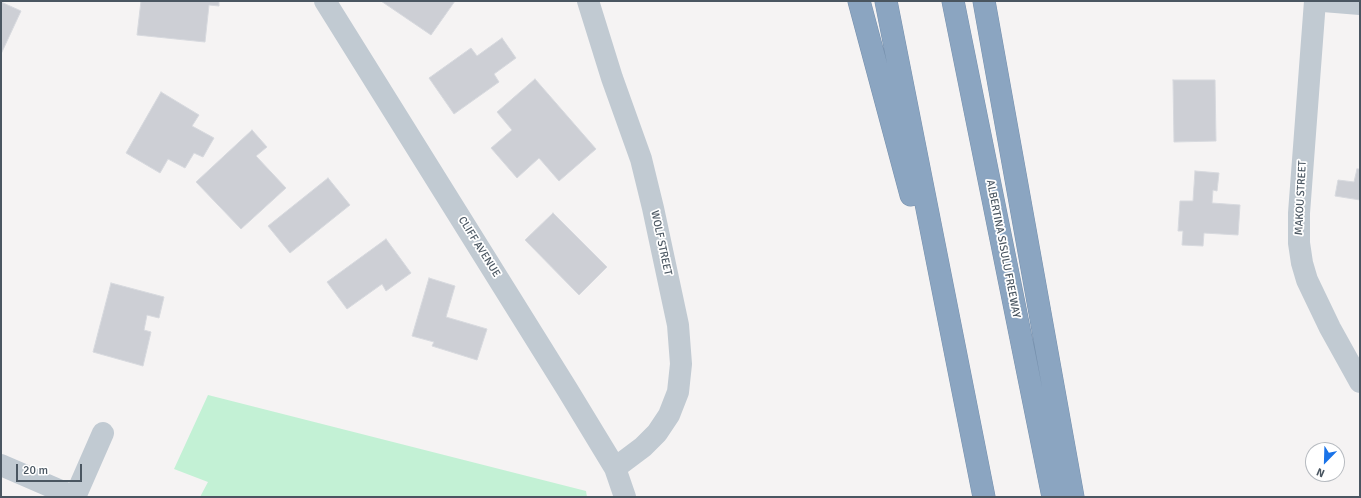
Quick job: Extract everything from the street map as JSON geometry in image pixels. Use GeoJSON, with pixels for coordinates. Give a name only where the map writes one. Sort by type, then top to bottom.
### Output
{"type":"FeatureCollection","features":[{"type":"Feature","properties":{"kind":"highway"},"geometry":{"type":"LineString","coordinates":[[859,1],[925,247],[930,262],[942,286]]}},
{"type":"Feature","properties":{"kind":"highway"},"geometry":{"type":"LineString","coordinates":[[886,1],[984,497]]}},
{"type":"Feature","properties":{"kind":"highway","name":"ALBERTINA SISULU FREEWAY"},"geometry":{"type":"LineString","coordinates":[[953,1],[1053,497]]}},
{"type":"Feature","properties":{"kind":"highway"},"geometry":{"type":"LineString","coordinates":[[984,1],[1073,497]]}},
{"type":"Feature","properties":{"kind":"highway"},"geometry":{"type":"LineString","coordinates":[[997,1],[1022,162],[1026,200],[1027,243]]}},
{"type":"Feature","properties":{"kind":"street","name":"CLIFF AVENUE"},"geometry":{"type":"LineString","coordinates":[[325,1],[615,468],[625,497]]}},
{"type":"Feature","properties":{"kind":"street","name":"WOLF STREET"},"geometry":{"type":"LineString","coordinates":[[588,1],[612,78],[641,159],[678,325],[681,364],[678,392],[669,415],[657,433],[643,447],[615,468]]}},
{"type":"Feature","properties":{"kind":"street","name":"MAKOU STREET"},"geometry":{"type":"LineString","coordinates":[[1316,1],[1299,213],[1299,243],[1302,263],[1307,280],[1330,328],[1360,382]]}},
{"type":"Feature","properties":{"kind":"street"},"geometry":{"type":"LineString","coordinates":[[1323,1],[1360,4]]}},
{"type":"Feature","properties":{"kind":"street"},"geometry":{"type":"LineString","coordinates":[[1,465],[76,497],[103,433]]}},
{"type":"Feature","properties":{"kind":"green space"},"geometry":{"type":"Polygon","coordinates":[[[208,395],[586,491],[587,497],[200,497],[208,482],[174,469],[208,395]]]}},
{"type":"Feature","properties":{"kind":"building"},"geometry":{"type":"Polygon","coordinates":[[[141,1],[219,1],[219,6],[209,5],[205,42],[137,35],[141,1]]]}},
{"type":"Feature","properties":{"kind":"building"},"geometry":{"type":"Polygon","coordinates":[[[381,1],[455,1],[431,35],[381,1]]]}},
{"type":"Feature","properties":{"kind":"building"},"geometry":{"type":"Polygon","coordinates":[[[1,2],[21,11],[1,54],[1,2]]]}},
{"type":"Feature","properties":{"kind":"building"},"geometry":{"type":"Polygon","coordinates":[[[502,38],[516,58],[494,74],[499,82],[454,114],[429,78],[471,48],[477,56],[502,38]]]}},
{"type":"Feature","properties":{"kind":"building"},"geometry":{"type":"Polygon","coordinates":[[[535,79],[596,149],[559,181],[539,158],[517,178],[491,148],[512,130],[497,112],[535,79]]]}},
{"type":"Feature","properties":{"kind":"building"},"geometry":{"type":"Polygon","coordinates":[[[1173,80],[1215,80],[1216,141],[1174,142],[1173,80]]]}},
{"type":"Feature","properties":{"kind":"building"},"geometry":{"type":"Polygon","coordinates":[[[161,92],[199,115],[192,126],[214,138],[203,157],[194,153],[185,168],[168,159],[160,173],[126,153],[161,92]]]}},
{"type":"Feature","properties":{"kind":"building"},"geometry":{"type":"Polygon","coordinates":[[[252,130],[267,147],[256,156],[286,188],[241,229],[196,182],[252,130]]]}},
{"type":"Feature","properties":{"kind":"building"},"geometry":{"type":"Polygon","coordinates":[[[1357,169],[1360,169],[1360,200],[1335,196],[1338,180],[1354,182],[1357,169]]]}},
{"type":"Feature","properties":{"kind":"building"},"geometry":{"type":"Polygon","coordinates":[[[1195,171],[1219,173],[1217,191],[1213,190],[1212,203],[1240,205],[1238,235],[1204,233],[1203,246],[1182,245],[1183,231],[1178,231],[1180,201],[1193,201],[1195,171]]]}},
{"type":"Feature","properties":{"kind":"building"},"geometry":{"type":"Polygon","coordinates":[[[328,178],[350,205],[290,253],[268,226],[328,178]]]}},
{"type":"Feature","properties":{"kind":"building"},"geometry":{"type":"Polygon","coordinates":[[[553,213],[607,267],[579,295],[525,240],[553,213]]]}},
{"type":"Feature","properties":{"kind":"building"},"geometry":{"type":"Polygon","coordinates":[[[386,239],[411,273],[386,291],[382,284],[347,309],[327,282],[386,239]]]}},
{"type":"Feature","properties":{"kind":"building"},"geometry":{"type":"Polygon","coordinates":[[[429,278],[455,286],[446,317],[487,329],[477,360],[432,346],[434,342],[412,336],[429,278]]]}},
{"type":"Feature","properties":{"kind":"building"},"geometry":{"type":"Polygon","coordinates":[[[111,283],[164,297],[159,318],[147,315],[144,330],[151,332],[143,366],[93,352],[111,283]]]}}]}
